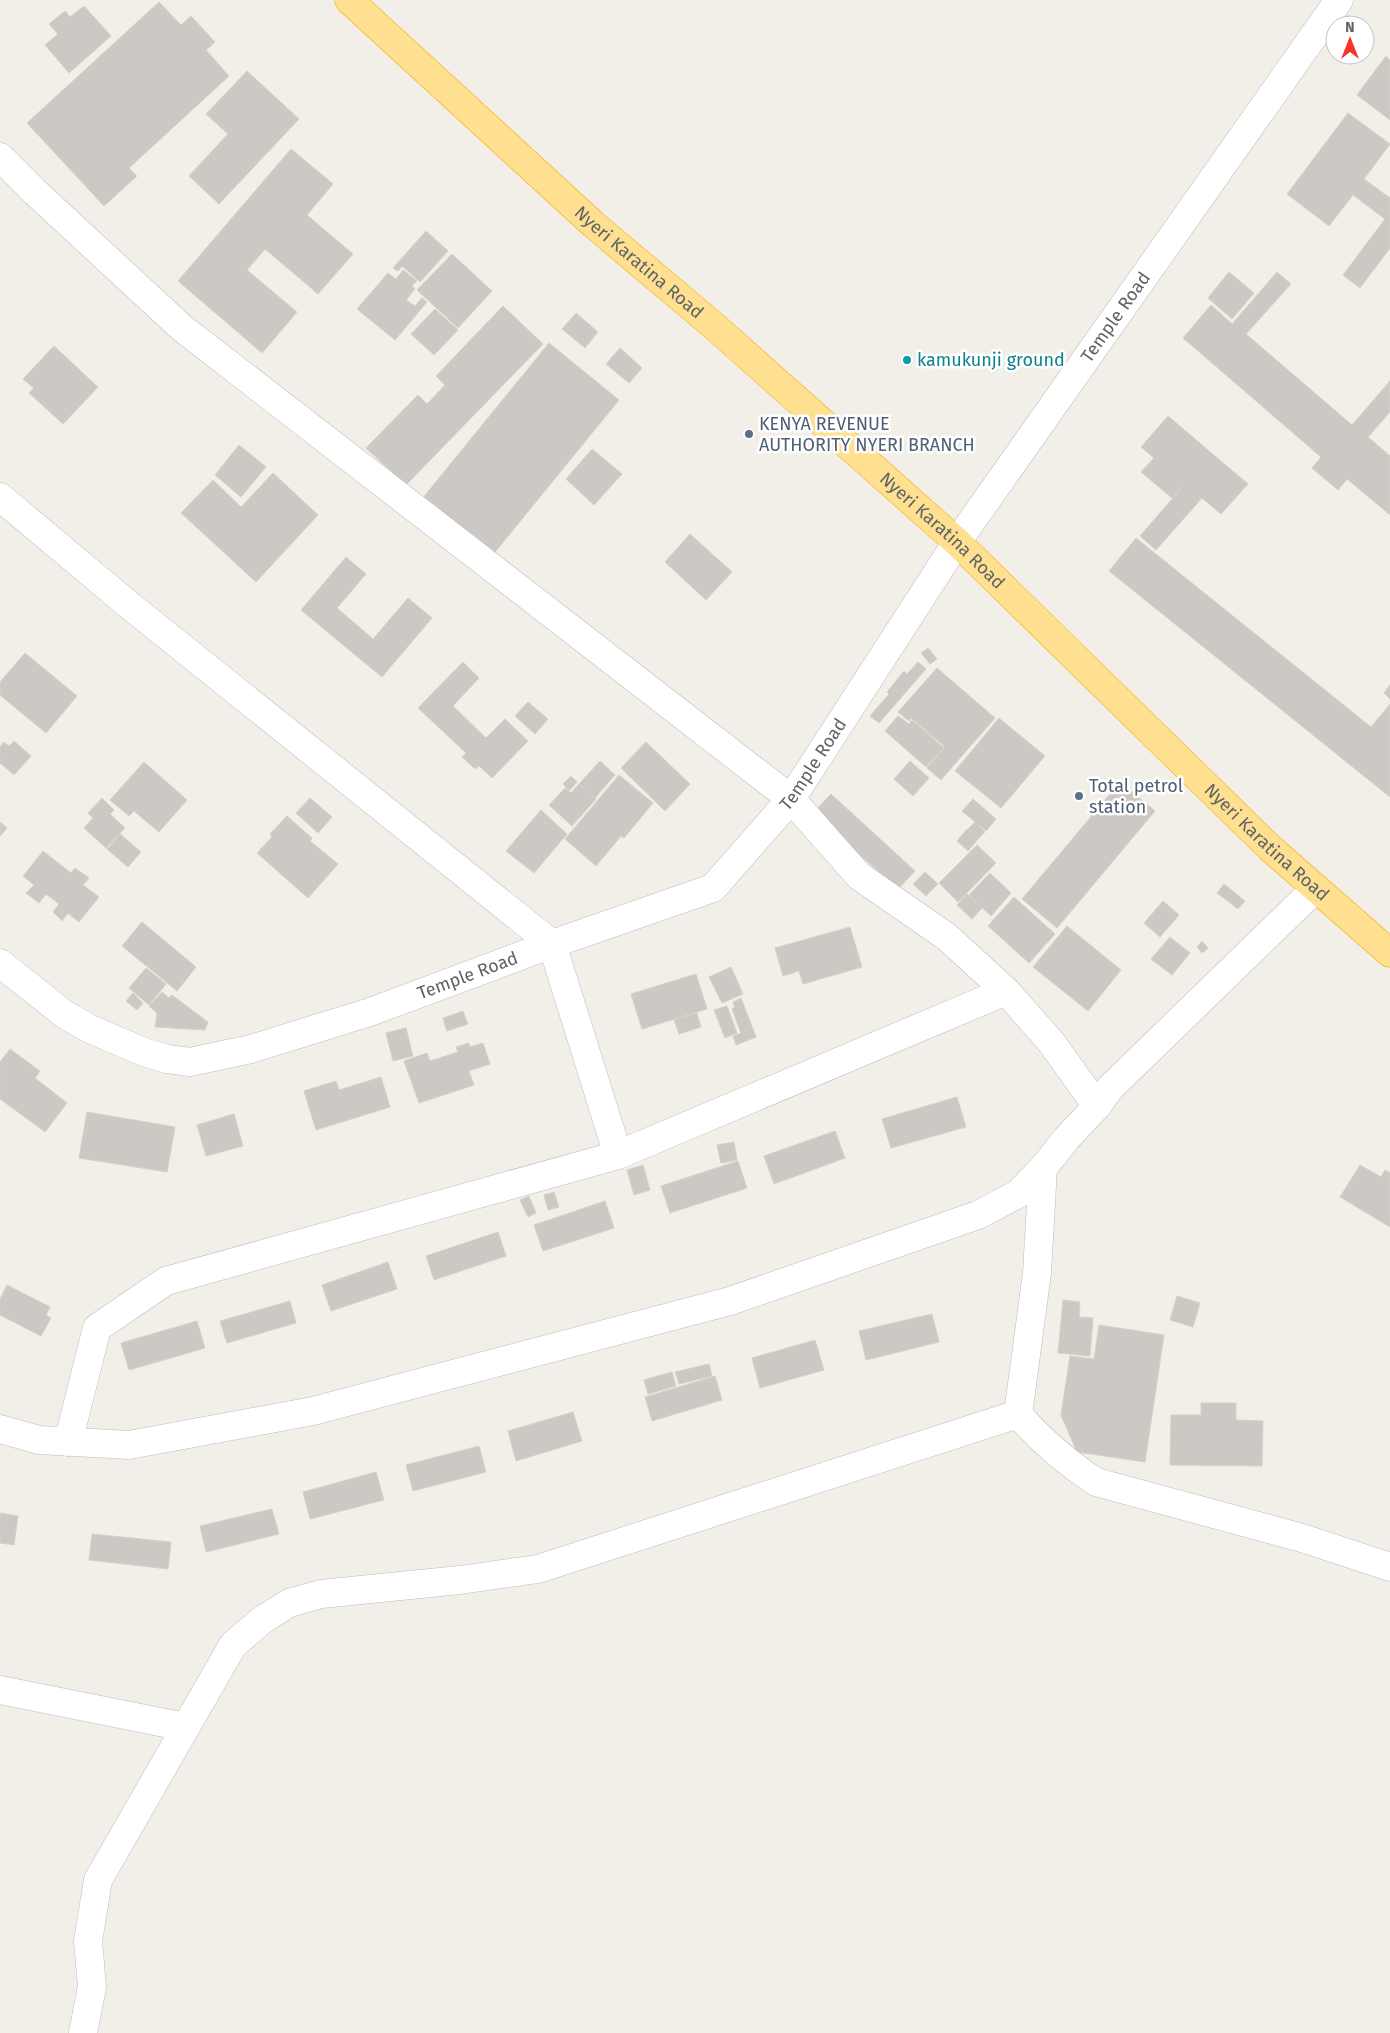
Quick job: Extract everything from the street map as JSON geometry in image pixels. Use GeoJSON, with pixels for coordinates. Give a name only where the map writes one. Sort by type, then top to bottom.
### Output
{"type":"FeatureCollection","features":[{"type":"Feature","properties":{"kind":"highway","name":"Nyeri Karatina Road"},"geometry":{"type":"LineString","coordinates":[[359,3],[593,224],[714,326],[957,542],[1157,739],[1315,890],[1390,953]]}},
{"type":"Feature","properties":{"kind":"street","name":"Temple Road"},"geometry":{"type":"LineString","coordinates":[[0,963],[64,1014],[90,1029],[144,1052],[167,1059],[190,1062],[251,1049],[370,1012],[552,944],[713,888],[791,799],[957,542],[1339,0]]}},
{"type":"Feature","properties":{"kind":"street"},"geometry":{"type":"LineString","coordinates":[[0,157],[35,192],[182,328],[791,799],[859,876],[947,937],[1006,991],[1051,1042],[1097,1106]]}},
{"type":"Feature","properties":{"kind":"street"},"geometry":{"type":"LineString","coordinates":[[0,497],[129,605],[552,944],[618,1155]]}},
{"type":"Feature","properties":{"kind":"street"},"geometry":{"type":"LineString","coordinates":[[0,1428],[38,1440],[129,1445],[313,1411],[730,1301],[978,1215],[1018,1194],[1097,1106],[1110,1088],[1315,890]]}},
{"type":"Feature","properties":{"kind":"street"},"geometry":{"type":"LineString","coordinates":[[68,1442],[97,1328],[166,1281],[618,1155],[1006,991]]}},
{"type":"Feature","properties":{"kind":"street"},"geometry":{"type":"LineString","coordinates":[[1043,1168],[1037,1274],[1018,1414],[1045,1444],[1096,1482],[1302,1538],[1390,1567]]}},
{"type":"Feature","properties":{"kind":"street"},"geometry":{"type":"LineString","coordinates":[[83,2033],[92,1987],[88,1941],[98,1880],[233,1645],[261,1621],[289,1603],[320,1594],[460,1580],[538,1569],[1018,1414]]}},
{"type":"Feature","properties":{"kind":"street"},"geometry":{"type":"LineString","coordinates":[[0,1690],[185,1727]]}},
{"type":"Feature","properties":{"kind":"building"},"geometry":{"type":"Polygon","coordinates":[[[159,2],[181,25],[191,16],[215,42],[206,50],[229,76],[129,168],[137,176],[104,206],[27,123],[159,2]]]}},
{"type":"Feature","properties":{"kind":"building"},"geometry":{"type":"Polygon","coordinates":[[[84,6],[111,36],[69,73],[45,45],[58,34],[49,24],[65,11],[70,17],[84,6]]]}},
{"type":"Feature","properties":{"kind":"building"},"geometry":{"type":"Polygon","coordinates":[[[1386,56],[1390,60],[1390,120],[1357,95],[1386,56]]]}},
{"type":"Feature","properties":{"kind":"building"},"geometry":{"type":"Polygon","coordinates":[[[247,71],[299,119],[219,204],[189,176],[228,134],[206,114],[247,71]]]}},
{"type":"Feature","properties":{"kind":"building"},"geometry":{"type":"Polygon","coordinates":[[[1348,113],[1390,144],[1364,179],[1390,198],[1390,248],[1360,288],[1343,275],[1385,219],[1353,195],[1329,226],[1287,194],[1348,113]]]}},
{"type":"Feature","properties":{"kind":"building"},"geometry":{"type":"Polygon","coordinates":[[[291,149],[333,184],[307,215],[353,254],[318,294],[265,249],[247,270],[297,312],[262,353],[178,281],[291,149]]]}},
{"type":"Feature","properties":{"kind":"building"},"geometry":{"type":"Polygon","coordinates":[[[426,231],[448,251],[420,282],[402,266],[398,271],[393,268],[426,231]]]}},
{"type":"Feature","properties":{"kind":"building"},"geometry":{"type":"Polygon","coordinates":[[[452,254],[492,291],[458,328],[417,290],[452,254]]]}},
{"type":"Feature","properties":{"kind":"building"},"geometry":{"type":"Polygon","coordinates":[[[403,270],[417,281],[412,286],[415,289],[406,300],[415,306],[422,298],[427,302],[395,340],[357,309],[388,273],[396,279],[403,270]]]}},
{"type":"Feature","properties":{"kind":"building"},"geometry":{"type":"Polygon","coordinates":[[[1229,272],[1254,293],[1232,319],[1208,298],[1229,272]]]}},
{"type":"Feature","properties":{"kind":"building"},"geometry":{"type":"Polygon","coordinates":[[[1277,272],[1291,284],[1246,334],[1352,425],[1390,381],[1390,412],[1368,437],[1390,456],[1390,515],[1347,479],[1338,490],[1312,468],[1321,457],[1183,338],[1211,305],[1232,324],[1277,272]]]}},
{"type":"Feature","properties":{"kind":"building"},"geometry":{"type":"Polygon","coordinates":[[[503,306],[543,344],[406,485],[366,448],[418,395],[427,404],[445,385],[436,376],[503,306]]]}},
{"type":"Feature","properties":{"kind":"building"},"geometry":{"type":"Polygon","coordinates":[[[435,309],[458,330],[434,355],[411,334],[435,309]]]}},
{"type":"Feature","properties":{"kind":"building"},"geometry":{"type":"Polygon","coordinates":[[[576,313],[598,332],[585,348],[562,329],[576,313]]]}},
{"type":"Feature","properties":{"kind":"building"},"geometry":{"type":"Polygon","coordinates":[[[549,343],[619,400],[487,562],[417,505],[549,343]]]}},
{"type":"Feature","properties":{"kind":"building"},"geometry":{"type":"Polygon","coordinates":[[[54,346],[98,387],[63,424],[29,393],[34,388],[23,379],[54,346]]]}},
{"type":"Feature","properties":{"kind":"building"},"geometry":{"type":"Polygon","coordinates":[[[620,348],[642,368],[629,383],[606,364],[620,348]]]}},
{"type":"Feature","properties":{"kind":"building"},"geometry":{"type":"Polygon","coordinates":[[[1168,416],[1248,484],[1221,514],[1202,498],[1156,550],[1140,536],[1185,484],[1172,498],[1141,472],[1154,458],[1141,447],[1168,416]]]}},
{"type":"Feature","properties":{"kind":"building"},"geometry":{"type":"Polygon","coordinates":[[[239,445],[266,467],[241,497],[215,475],[239,445]]]}},
{"type":"Feature","properties":{"kind":"building"},"geometry":{"type":"Polygon","coordinates":[[[592,449],[622,474],[594,505],[566,479],[592,449]]]}},
{"type":"Feature","properties":{"kind":"building"},"geometry":{"type":"Polygon","coordinates":[[[273,473],[318,515],[256,582],[181,513],[213,480],[241,507],[273,473]]]}},
{"type":"Feature","properties":{"kind":"building"},"geometry":{"type":"Polygon","coordinates":[[[690,534],[732,572],[706,600],[665,562],[690,534]]]}},
{"type":"Feature","properties":{"kind":"building"},"geometry":{"type":"Polygon","coordinates":[[[1136,538],[1371,727],[1390,704],[1390,797],[1109,571],[1136,538]]]}},
{"type":"Feature","properties":{"kind":"building"},"geometry":{"type":"Polygon","coordinates":[[[346,557],[366,574],[337,608],[373,639],[408,598],[432,618],[382,677],[301,610],[346,557]]]}},
{"type":"Feature","properties":{"kind":"building"},"geometry":{"type":"Polygon","coordinates":[[[928,648],[937,659],[930,664],[921,653],[928,648]]]}},
{"type":"Feature","properties":{"kind":"building"},"geometry":{"type":"Polygon","coordinates":[[[25,653],[77,696],[46,733],[0,695],[0,682],[25,653]]]}},
{"type":"Feature","properties":{"kind":"building"},"geometry":{"type":"Polygon","coordinates":[[[463,662],[479,678],[453,706],[486,738],[505,719],[528,741],[492,778],[479,766],[475,769],[462,757],[466,753],[418,708],[463,662]]]}},
{"type":"Feature","properties":{"kind":"building"},"geometry":{"type":"Polygon","coordinates":[[[918,662],[926,669],[879,723],[870,716],[889,694],[887,692],[904,671],[907,674],[918,662]]]}},
{"type":"Feature","properties":{"kind":"building"},"geometry":{"type":"Polygon","coordinates":[[[937,668],[995,718],[941,780],[927,768],[945,747],[911,718],[909,721],[898,712],[937,668]]]}},
{"type":"Feature","properties":{"kind":"building"},"geometry":{"type":"Polygon","coordinates":[[[1390,685],[1390,699],[1384,693],[1390,685]]]}},
{"type":"Feature","properties":{"kind":"building"},"geometry":{"type":"Polygon","coordinates":[[[528,702],[548,719],[535,734],[515,716],[528,702]]]}},
{"type":"Feature","properties":{"kind":"building"},"geometry":{"type":"Polygon","coordinates":[[[898,716],[909,724],[912,720],[944,748],[926,767],[885,731],[898,716]]]}},
{"type":"Feature","properties":{"kind":"building"},"geometry":{"type":"Polygon","coordinates":[[[999,718],[1045,756],[1001,808],[955,771],[999,718]]]}},
{"type":"Feature","properties":{"kind":"building"},"geometry":{"type":"Polygon","coordinates":[[[14,741],[31,756],[14,775],[0,763],[0,747],[4,742],[9,746],[14,741]]]}},
{"type":"Feature","properties":{"kind":"building"},"geometry":{"type":"Polygon","coordinates":[[[646,742],[690,784],[665,811],[621,768],[646,742]]]}},
{"type":"Feature","properties":{"kind":"building"},"geometry":{"type":"Polygon","coordinates":[[[600,761],[615,775],[595,798],[579,784],[600,761]]]}},
{"type":"Feature","properties":{"kind":"building"},"geometry":{"type":"Polygon","coordinates":[[[910,761],[929,778],[913,796],[894,779],[910,761]]]}},
{"type":"Feature","properties":{"kind":"building"},"geometry":{"type":"Polygon","coordinates":[[[144,762],[187,800],[159,832],[134,811],[129,816],[110,800],[144,762]]]}},
{"type":"Feature","properties":{"kind":"building"},"geometry":{"type":"Polygon","coordinates":[[[619,775],[653,803],[624,838],[621,836],[596,866],[565,839],[619,775]]]}},
{"type":"Feature","properties":{"kind":"building"},"geometry":{"type":"Polygon","coordinates":[[[571,776],[577,782],[569,791],[563,784],[571,776]]]}},
{"type":"Feature","properties":{"kind":"building"},"geometry":{"type":"Polygon","coordinates":[[[1120,782],[1155,811],[1057,928],[1022,899],[1120,782]]]}},
{"type":"Feature","properties":{"kind":"building"},"geometry":{"type":"Polygon","coordinates":[[[579,784],[596,799],[572,826],[549,805],[565,788],[571,793],[579,784]]]}},
{"type":"Feature","properties":{"kind":"building"},"geometry":{"type":"Polygon","coordinates":[[[831,794],[915,871],[898,889],[813,813],[831,794]]]}},
{"type":"Feature","properties":{"kind":"building"},"geometry":{"type":"Polygon","coordinates":[[[102,798],[114,810],[110,814],[125,828],[106,848],[84,828],[93,818],[88,813],[102,798]]]}},
{"type":"Feature","properties":{"kind":"building"},"geometry":{"type":"Polygon","coordinates":[[[310,798],[332,817],[318,833],[296,813],[310,798]]]}},
{"type":"Feature","properties":{"kind":"building"},"geometry":{"type":"Polygon","coordinates":[[[973,799],[996,819],[986,831],[962,811],[973,799]]]}},
{"type":"Feature","properties":{"kind":"building"},"geometry":{"type":"Polygon","coordinates":[[[541,810],[567,834],[534,873],[506,851],[541,810]]]}},
{"type":"Feature","properties":{"kind":"building"},"geometry":{"type":"Polygon","coordinates":[[[287,816],[312,838],[310,841],[338,864],[308,898],[257,853],[272,837],[270,834],[287,816]]]}},
{"type":"Feature","properties":{"kind":"building"},"geometry":{"type":"Polygon","coordinates":[[[0,822],[7,828],[0,836],[0,822]]]}},
{"type":"Feature","properties":{"kind":"building"},"geometry":{"type":"Polygon","coordinates":[[[975,822],[985,832],[978,839],[968,829],[975,822]]]}},
{"type":"Feature","properties":{"kind":"building"},"geometry":{"type":"Polygon","coordinates":[[[967,829],[978,839],[968,851],[957,841],[967,829]]]}},
{"type":"Feature","properties":{"kind":"building"},"geometry":{"type":"Polygon","coordinates":[[[120,834],[141,852],[128,867],[107,849],[120,834]]]}},
{"type":"Feature","properties":{"kind":"building"},"geometry":{"type":"Polygon","coordinates":[[[977,845],[996,863],[958,902],[939,883],[977,845]]]}},
{"type":"Feature","properties":{"kind":"building"},"geometry":{"type":"Polygon","coordinates":[[[43,851],[71,873],[75,868],[89,878],[83,885],[99,897],[79,922],[68,913],[62,921],[53,912],[59,904],[46,894],[39,903],[26,893],[34,885],[23,876],[43,851]]]}},
{"type":"Feature","properties":{"kind":"building"},"geometry":{"type":"Polygon","coordinates":[[[925,872],[938,884],[926,896],[913,884],[925,872]]]}},
{"type":"Feature","properties":{"kind":"building"},"geometry":{"type":"Polygon","coordinates":[[[990,873],[1011,893],[991,916],[969,895],[990,873]]]}},
{"type":"Feature","properties":{"kind":"building"},"geometry":{"type":"Polygon","coordinates":[[[1224,884],[1245,901],[1238,909],[1217,893],[1224,884]]]}},
{"type":"Feature","properties":{"kind":"building"},"geometry":{"type":"Polygon","coordinates":[[[967,894],[982,908],[972,919],[957,905],[967,894]]]}},
{"type":"Feature","properties":{"kind":"building"},"geometry":{"type":"Polygon","coordinates":[[[1014,897],[1055,934],[1029,963],[988,926],[1014,897]]]}},
{"type":"Feature","properties":{"kind":"building"},"geometry":{"type":"Polygon","coordinates":[[[1163,901],[1179,915],[1160,937],[1144,923],[1163,901]]]}},
{"type":"Feature","properties":{"kind":"building"},"geometry":{"type":"Polygon","coordinates":[[[142,922],[196,967],[177,991],[122,946],[142,922]]]}},
{"type":"Feature","properties":{"kind":"building"},"geometry":{"type":"Polygon","coordinates":[[[1067,926],[1121,970],[1088,1011],[1033,967],[1067,926]]]}},
{"type":"Feature","properties":{"kind":"building"},"geometry":{"type":"Polygon","coordinates":[[[850,927],[862,967],[803,984],[799,971],[783,976],[775,948],[850,927]]]}},
{"type":"Feature","properties":{"kind":"building"},"geometry":{"type":"Polygon","coordinates":[[[1170,937],[1190,953],[1172,975],[1151,959],[1170,937]]]}},
{"type":"Feature","properties":{"kind":"building"},"geometry":{"type":"Polygon","coordinates":[[[1202,941],[1208,948],[1202,953],[1197,947],[1202,941]]]}},
{"type":"Feature","properties":{"kind":"building"},"geometry":{"type":"Polygon","coordinates":[[[731,967],[743,994],[722,1003],[709,977],[731,967]]]}},
{"type":"Feature","properties":{"kind":"building"},"geometry":{"type":"Polygon","coordinates":[[[146,968],[166,984],[149,1005],[129,988],[146,968]]]}},
{"type":"Feature","properties":{"kind":"building"},"geometry":{"type":"Polygon","coordinates":[[[696,974],[707,1009],[642,1029],[631,994],[696,974]]]}},
{"type":"Feature","properties":{"kind":"building"},"geometry":{"type":"Polygon","coordinates":[[[162,992],[169,998],[172,995],[208,1022],[205,1030],[155,1027],[157,1013],[149,1006],[162,992]]]}},
{"type":"Feature","properties":{"kind":"building"},"geometry":{"type":"Polygon","coordinates":[[[133,993],[143,1003],[137,1010],[126,1001],[133,993]]]}},
{"type":"Feature","properties":{"kind":"building"},"geometry":{"type":"Polygon","coordinates":[[[741,998],[756,1037],[736,1045],[733,1036],[741,1033],[732,1009],[735,1007],[733,1002],[741,998]]]}},
{"type":"Feature","properties":{"kind":"building"},"geometry":{"type":"Polygon","coordinates":[[[727,1006],[737,1033],[725,1038],[714,1010],[727,1006]]]}},
{"type":"Feature","properties":{"kind":"building"},"geometry":{"type":"Polygon","coordinates":[[[463,1011],[468,1024],[447,1031],[443,1018],[463,1011]]]}},
{"type":"Feature","properties":{"kind":"building"},"geometry":{"type":"Polygon","coordinates":[[[697,1013],[701,1027],[679,1034],[674,1020],[697,1013]]]}},
{"type":"Feature","properties":{"kind":"building"},"geometry":{"type":"Polygon","coordinates":[[[406,1028],[413,1056],[393,1061],[386,1033],[406,1028]]]}},
{"type":"Feature","properties":{"kind":"building"},"geometry":{"type":"Polygon","coordinates":[[[469,1043],[470,1047],[483,1043],[490,1064],[469,1071],[474,1085],[419,1103],[404,1061],[427,1053],[430,1061],[458,1052],[456,1047],[469,1043]]]}},
{"type":"Feature","properties":{"kind":"building"},"geometry":{"type":"Polygon","coordinates":[[[10,1049],[40,1071],[35,1078],[67,1103],[45,1132],[0,1099],[0,1062],[10,1049]]]}},
{"type":"Feature","properties":{"kind":"building"},"geometry":{"type":"Polygon","coordinates":[[[381,1077],[390,1107],[316,1130],[304,1091],[336,1081],[339,1090],[381,1077]]]}},
{"type":"Feature","properties":{"kind":"building"},"geometry":{"type":"Polygon","coordinates":[[[957,1097],[966,1127],[891,1148],[882,1119],[957,1097]]]}},
{"type":"Feature","properties":{"kind":"building"},"geometry":{"type":"Polygon","coordinates":[[[87,1112],[175,1127],[167,1172],[79,1158],[87,1112]]]}},
{"type":"Feature","properties":{"kind":"building"},"geometry":{"type":"Polygon","coordinates":[[[234,1114],[243,1146],[206,1156],[197,1125],[234,1114]]]}},
{"type":"Feature","properties":{"kind":"building"},"geometry":{"type":"Polygon","coordinates":[[[835,1131],[845,1158],[774,1184],[764,1156],[835,1131]]]}},
{"type":"Feature","properties":{"kind":"building"},"geometry":{"type":"Polygon","coordinates":[[[734,1142],[737,1160],[721,1163],[717,1145],[734,1142]]]}},
{"type":"Feature","properties":{"kind":"building"},"geometry":{"type":"Polygon","coordinates":[[[738,1161],[747,1188],[670,1213],[661,1186],[738,1161]]]}},
{"type":"Feature","properties":{"kind":"building"},"geometry":{"type":"Polygon","coordinates":[[[643,1165],[650,1190],[634,1195],[627,1170],[643,1165]]]}},
{"type":"Feature","properties":{"kind":"building"},"geometry":{"type":"Polygon","coordinates":[[[1360,1165],[1381,1177],[1385,1170],[1390,1173],[1390,1227],[1340,1197],[1360,1165]]]}},
{"type":"Feature","properties":{"kind":"building"},"geometry":{"type":"Polygon","coordinates":[[[554,1192],[559,1207],[548,1210],[544,1195],[554,1192]]]}},
{"type":"Feature","properties":{"kind":"building"},"geometry":{"type":"Polygon","coordinates":[[[529,1196],[536,1213],[528,1217],[520,1200],[529,1196]]]}},
{"type":"Feature","properties":{"kind":"building"},"geometry":{"type":"Polygon","coordinates":[[[605,1201],[614,1228],[543,1251],[534,1225],[605,1201]]]}},
{"type":"Feature","properties":{"kind":"building"},"geometry":{"type":"Polygon","coordinates":[[[498,1232],[506,1256],[434,1280],[426,1256],[498,1232]]]}},
{"type":"Feature","properties":{"kind":"building"},"geometry":{"type":"Polygon","coordinates":[[[388,1262],[397,1289],[331,1311],[322,1285],[388,1262]]]}},
{"type":"Feature","properties":{"kind":"building"},"geometry":{"type":"Polygon","coordinates":[[[7,1285],[50,1307],[46,1315],[51,1318],[41,1336],[0,1315],[0,1299],[7,1285]]]}},
{"type":"Feature","properties":{"kind":"building"},"geometry":{"type":"Polygon","coordinates":[[[1177,1296],[1200,1303],[1193,1327],[1170,1320],[1177,1296]]]}},
{"type":"Feature","properties":{"kind":"building"},"geometry":{"type":"Polygon","coordinates":[[[1063,1300],[1080,1302],[1079,1317],[1093,1318],[1090,1356],[1058,1353],[1063,1300]]]}},
{"type":"Feature","properties":{"kind":"building"},"geometry":{"type":"Polygon","coordinates":[[[290,1301],[296,1323],[227,1343],[220,1321],[290,1301]]]}},
{"type":"Feature","properties":{"kind":"building"},"geometry":{"type":"Polygon","coordinates":[[[932,1314],[939,1342],[866,1360],[859,1331],[932,1314]]]}},
{"type":"Feature","properties":{"kind":"building"},"geometry":{"type":"Polygon","coordinates":[[[197,1321],[205,1348],[129,1370],[121,1343],[197,1321]]]}},
{"type":"Feature","properties":{"kind":"building"},"geometry":{"type":"Polygon","coordinates":[[[1099,1325],[1164,1335],[1145,1462],[1077,1452],[1061,1415],[1070,1356],[1094,1359],[1099,1325]]]}},
{"type":"Feature","properties":{"kind":"building"},"geometry":{"type":"Polygon","coordinates":[[[815,1340],[824,1370],[760,1388],[752,1358],[815,1340]]]}},
{"type":"Feature","properties":{"kind":"building"},"geometry":{"type":"Polygon","coordinates":[[[709,1364],[712,1376],[679,1384],[675,1372],[709,1364]]]}},
{"type":"Feature","properties":{"kind":"building"},"geometry":{"type":"Polygon","coordinates":[[[672,1372],[676,1386],[648,1394],[644,1380],[672,1372]]]}},
{"type":"Feature","properties":{"kind":"building"},"geometry":{"type":"Polygon","coordinates":[[[715,1376],[722,1400],[652,1421],[645,1397],[715,1376]]]}},
{"type":"Feature","properties":{"kind":"building"},"geometry":{"type":"Polygon","coordinates":[[[1201,1403],[1236,1403],[1236,1420],[1263,1421],[1262,1466],[1170,1465],[1171,1415],[1201,1415],[1201,1403]]]}},
{"type":"Feature","properties":{"kind":"building"},"geometry":{"type":"Polygon","coordinates":[[[573,1412],[582,1441],[516,1461],[508,1431],[573,1412]]]}},
{"type":"Feature","properties":{"kind":"building"},"geometry":{"type":"Polygon","coordinates":[[[479,1446],[486,1472],[413,1491],[406,1465],[479,1446]]]}},
{"type":"Feature","properties":{"kind":"building"},"geometry":{"type":"Polygon","coordinates":[[[376,1472],[384,1500],[310,1519],[303,1492],[376,1472]]]}},
{"type":"Feature","properties":{"kind":"building"},"geometry":{"type":"Polygon","coordinates":[[[272,1509],[279,1534],[206,1552],[200,1526],[272,1509]]]}},
{"type":"Feature","properties":{"kind":"building"},"geometry":{"type":"Polygon","coordinates":[[[0,1513],[18,1516],[14,1545],[0,1543],[0,1513]]]}},
{"type":"Feature","properties":{"kind":"building"},"geometry":{"type":"Polygon","coordinates":[[[92,1534],[171,1542],[168,1569],[89,1560],[92,1534]]]}},
{"type":"Feature","properties":{"kind":"place","name":"kamukunji ground"},"geometry":{"type":"Point","coordinates":[907,360]}},
{"type":"Feature","properties":{"kind":"place","name":"KENYA REVENUE AUTHORITY NYERI BRANCH"},"geometry":{"type":"Point","coordinates":[749,434]}},
{"type":"Feature","properties":{"kind":"place","name":"Total petrol station"},"geometry":{"type":"Point","coordinates":[1079,796]}}]}
